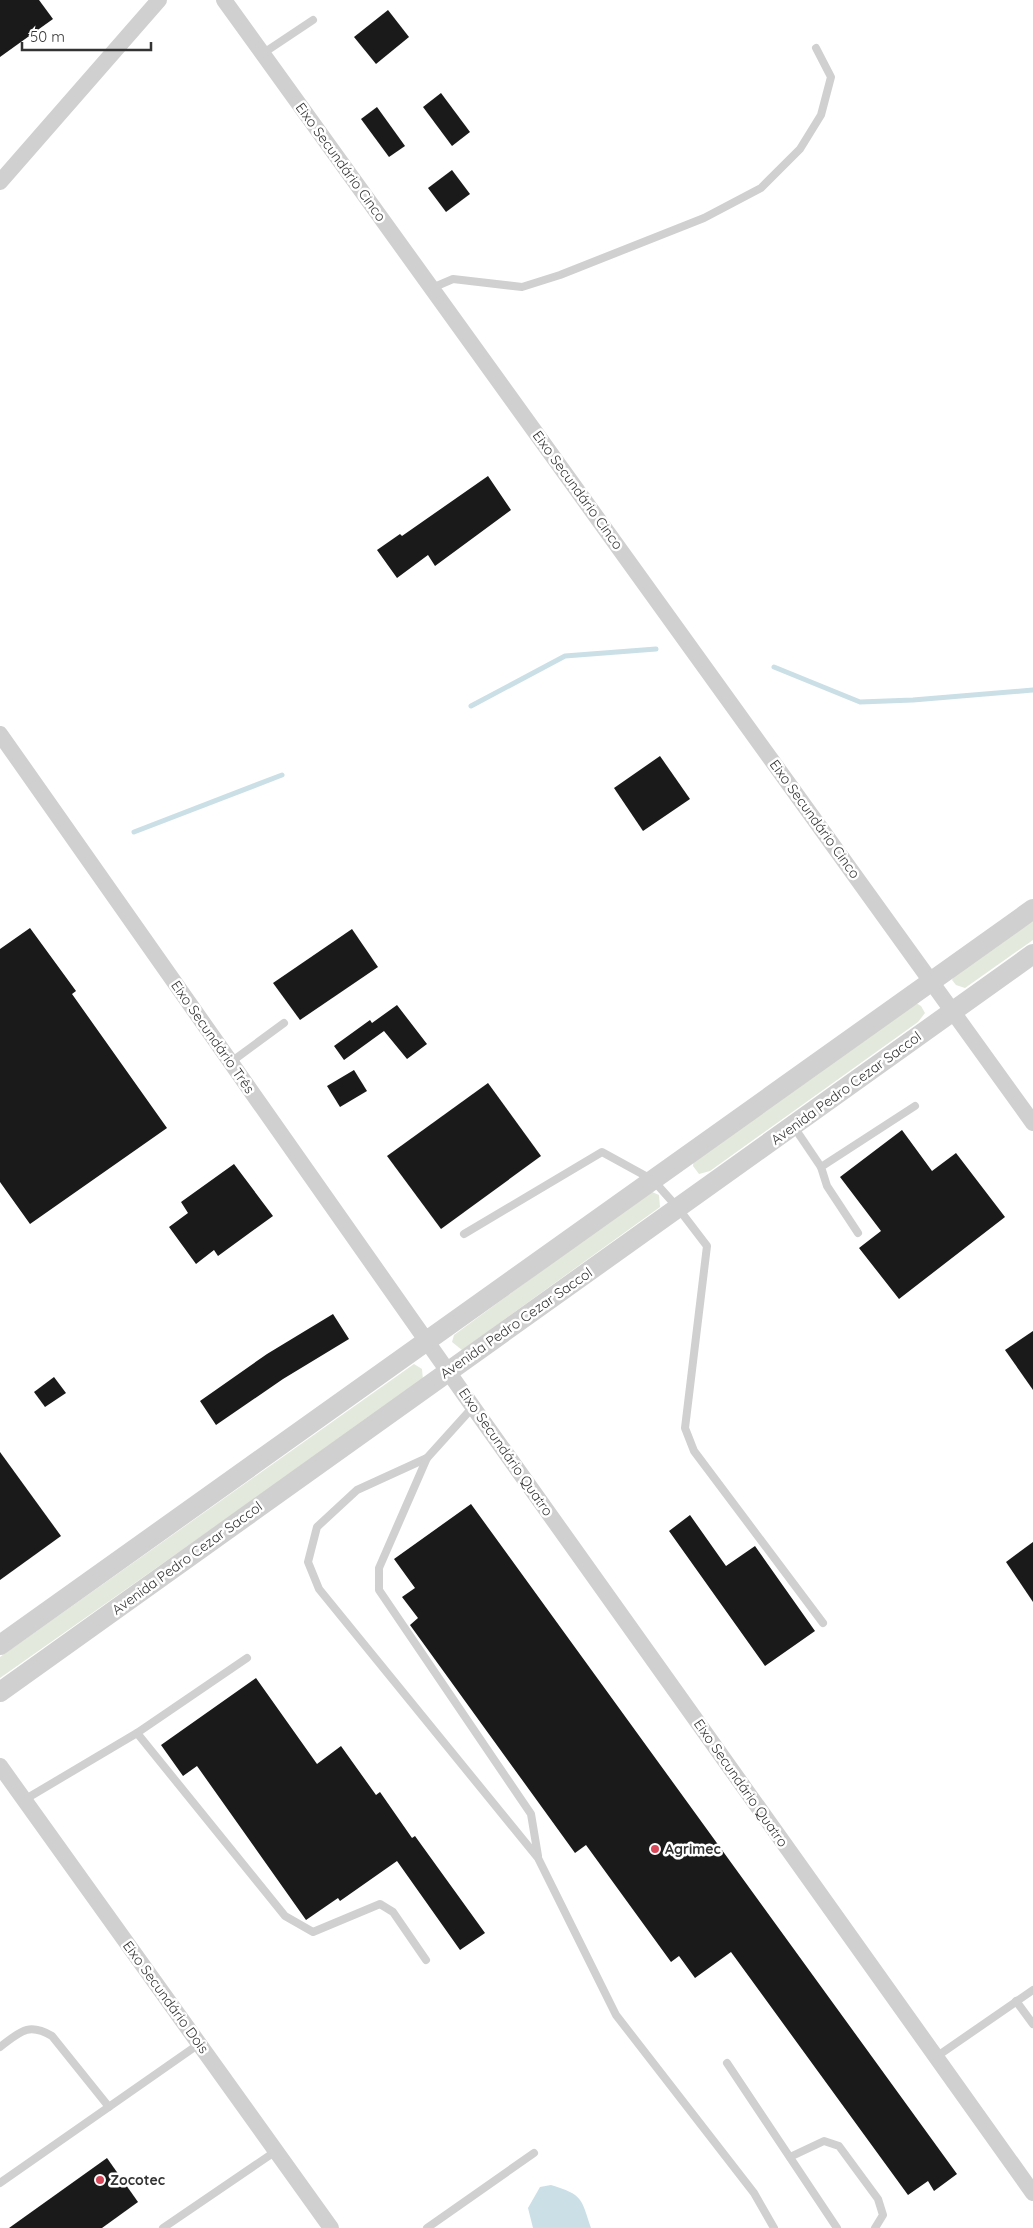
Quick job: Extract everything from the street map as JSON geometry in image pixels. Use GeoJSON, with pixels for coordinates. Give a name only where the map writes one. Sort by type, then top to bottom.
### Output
{"type":"FeatureCollection","features":[{"type":"Feature","properties":{"kind":"street"},"geometry":{"type":"LineString","coordinates":[[0,182],[159,0]]}},
{"type":"Feature","properties":{"kind":"street","name":"Eixo Secundário Cinco"},"geometry":{"type":"LineString","coordinates":[[224,0],[1033,1123]]}},
{"type":"Feature","properties":{"kind":"street","name":"Eixo Secundário Três"},"geometry":{"type":"LineString","coordinates":[[0,734],[448,1372]]}},
{"type":"Feature","properties":{"kind":"street"},"geometry":{"type":"LineString","coordinates":[[0,1645],[1033,909]]}},
{"type":"Feature","properties":{"kind":"street","name":"Avenida Pedro Cezar Saccol"},"geometry":{"type":"LineString","coordinates":[[0,1692],[1033,954]]}},
{"type":"Feature","properties":{"kind":"street","name":"Eixo Secundário Quatro"},"geometry":{"type":"LineString","coordinates":[[448,1372],[1031,2188]]}},
{"type":"Feature","properties":{"kind":"street","name":"Eixo Secundário Dois"},"geometry":{"type":"LineString","coordinates":[[0,1766],[331,2228]]}},
{"type":"Feature","properties":{"kind":"lane"},"geometry":{"type":"LineString","coordinates":[[262,54],[313,20]]}},
{"type":"Feature","properties":{"kind":"lane"},"geometry":{"type":"LineString","coordinates":[[432,288],[453,279],[522,287],[560,275],[704,218],[761,188],[800,149],[821,115],[831,77],[816,48]]}},
{"type":"Feature","properties":{"kind":"lane"},"geometry":{"type":"LineString","coordinates":[[231,1062],[284,1023]]}},
{"type":"Feature","properties":{"kind":"lane"},"geometry":{"type":"LineString","coordinates":[[820,1167],[915,1106]]}},
{"type":"Feature","properties":{"kind":"lane"},"geometry":{"type":"LineString","coordinates":[[793,1126],[820,1167],[827,1186],[858,1233]]}},
{"type":"Feature","properties":{"kind":"lane"},"geometry":{"type":"LineString","coordinates":[[464,1234],[602,1152],[653,1180],[678,1208],[707,1246],[685,1428],[694,1451],[823,1623]]}},
{"type":"Feature","properties":{"kind":"lane"},"geometry":{"type":"LineString","coordinates":[[474,1407],[427,1458],[379,1568],[379,1590],[531,1814],[538,1858]]}},
{"type":"Feature","properties":{"kind":"lane"},"geometry":{"type":"LineString","coordinates":[[427,1458],[357,1490],[318,1527],[308,1562],[318,1589],[538,1858],[616,2014],[754,2193],[774,2228]]}},
{"type":"Feature","properties":{"kind":"lane"},"geometry":{"type":"LineString","coordinates":[[24,1800],[137,1733],[247,1658]]}},
{"type":"Feature","properties":{"kind":"lane"},"geometry":{"type":"LineString","coordinates":[[137,1733],[285,1916],[313,1932],[380,1904],[393,1912],[426,1960]]}},
{"type":"Feature","properties":{"kind":"lane"},"geometry":{"type":"LineString","coordinates":[[936,2057],[1033,1990]]}},
{"type":"Feature","properties":{"kind":"lane"},"geometry":{"type":"LineString","coordinates":[[1016,2001],[1033,2024]]}},
{"type":"Feature","properties":{"kind":"lane"},"geometry":{"type":"LineString","coordinates":[[0,2047],[25,2029],[40,2029],[52,2036],[109,2107]]}},
{"type":"Feature","properties":{"kind":"lane"},"geometry":{"type":"LineString","coordinates":[[0,2183],[199,2044]]}},
{"type":"Feature","properties":{"kind":"lane"},"geometry":{"type":"LineString","coordinates":[[727,2063],[837,2228]]}},
{"type":"Feature","properties":{"kind":"lane"},"geometry":{"type":"LineString","coordinates":[[790,2157],[824,2141],[840,2146],[878,2198],[884,2215],[876,2228]]}},
{"type":"Feature","properties":{"kind":"lane"},"geometry":{"type":"LineString","coordinates":[[163,2228],[276,2151]]}},
{"type":"Feature","properties":{"kind":"lane"},"geometry":{"type":"LineString","coordinates":[[426,2228],[534,2153]]}},
{"type":"Feature","properties":{"kind":"shaded area"},"geometry":{"type":"Polygon","coordinates":[[[1033,916],[1033,940],[965,988],[956,985],[952,980],[956,972],[1033,916]]]}},
{"type":"Feature","properties":{"kind":"shaded area"},"geometry":{"type":"Polygon","coordinates":[[[911,1000],[921,1006],[925,1013],[918,1022],[710,1171],[699,1174],[693,1166],[694,1157],[911,1000]]]}},
{"type":"Feature","properties":{"kind":"shaded area"},"geometry":{"type":"Polygon","coordinates":[[[650,1191],[659,1195],[660,1207],[462,1350],[452,1342],[454,1335],[650,1191]]]}},
{"type":"Feature","properties":{"kind":"shaded area"},"geometry":{"type":"Polygon","coordinates":[[[414,1364],[422,1369],[423,1380],[0,1678],[0,1657],[414,1364]]]}},
{"type":"Feature","properties":{"kind":"shaded area"},"geometry":{"type":"Polygon","coordinates":[[[551,2185],[575,2195],[579,2199],[591,2228],[533,2228],[528,2208],[540,2187],[551,2185]]]}},
{"type":"Feature","properties":{"kind":"building"},"geometry":{"type":"Polygon","coordinates":[[[0,0],[39,0],[53,19],[0,57],[0,0]]]}},
{"type":"Feature","properties":{"kind":"building"},"geometry":{"type":"Polygon","coordinates":[[[388,10],[409,37],[376,64],[354,37],[388,10]]]}},
{"type":"Feature","properties":{"kind":"building"},"geometry":{"type":"Polygon","coordinates":[[[441,93],[470,132],[452,146],[423,107],[441,93]]]}},
{"type":"Feature","properties":{"kind":"building"},"geometry":{"type":"Polygon","coordinates":[[[377,107],[405,146],[389,157],[361,119],[377,107]]]}},
{"type":"Feature","properties":{"kind":"building"},"geometry":{"type":"Polygon","coordinates":[[[452,170],[470,194],[446,212],[428,188],[452,170]]]}},
{"type":"Feature","properties":{"kind":"building"},"geometry":{"type":"Polygon","coordinates":[[[488,476],[511,510],[435,566],[428,555],[397,578],[377,550],[400,534],[402,536],[488,476]]]}},
{"type":"Feature","properties":{"kind":"building"},"geometry":{"type":"Polygon","coordinates":[[[660,756],[690,799],[643,831],[614,788],[660,756]]]}},
{"type":"Feature","properties":{"kind":"building"},"geometry":{"type":"Polygon","coordinates":[[[30,928],[76,991],[72,994],[167,1128],[30,1224],[0,1182],[0,949],[30,928]]]}},
{"type":"Feature","properties":{"kind":"building"},"geometry":{"type":"Polygon","coordinates":[[[352,929],[378,967],[300,1020],[273,983],[352,929]]]}},
{"type":"Feature","properties":{"kind":"building"},"geometry":{"type":"Polygon","coordinates":[[[397,1005],[427,1044],[407,1059],[384,1031],[344,1060],[334,1046],[370,1020],[372,1023],[397,1005]]]}},
{"type":"Feature","properties":{"kind":"building"},"geometry":{"type":"Polygon","coordinates":[[[354,1070],[367,1091],[340,1107],[327,1086],[354,1070]]]}},
{"type":"Feature","properties":{"kind":"building"},"geometry":{"type":"Polygon","coordinates":[[[488,1083],[541,1156],[441,1229],[387,1156],[488,1083]]]}},
{"type":"Feature","properties":{"kind":"building"},"geometry":{"type":"Polygon","coordinates":[[[902,1130],[932,1171],[956,1153],[1005,1217],[899,1299],[859,1248],[881,1231],[840,1177],[902,1130]]]}},
{"type":"Feature","properties":{"kind":"building"},"geometry":{"type":"Polygon","coordinates":[[[234,1164],[273,1216],[218,1256],[214,1250],[196,1264],[169,1227],[188,1213],[181,1202],[234,1164]]]}},
{"type":"Feature","properties":{"kind":"building"},"geometry":{"type":"Polygon","coordinates":[[[333,1314],[349,1339],[283,1379],[216,1425],[200,1401],[267,1354],[333,1314]]]}},
{"type":"Feature","properties":{"kind":"building"},"geometry":{"type":"Polygon","coordinates":[[[1033,1331],[1033,1390],[1005,1350],[1033,1331]]]}},
{"type":"Feature","properties":{"kind":"building"},"geometry":{"type":"Polygon","coordinates":[[[54,1377],[66,1393],[45,1407],[34,1392],[54,1377]]]}},
{"type":"Feature","properties":{"kind":"building"},"geometry":{"type":"Polygon","coordinates":[[[0,1452],[61,1536],[0,1580],[0,1452]]]}},
{"type":"Feature","properties":{"kind":"building","name":"Agrimec"},"geometry":{"type":"Polygon","coordinates":[[[471,1504],[957,2174],[934,2191],[928,2181],[908,2195],[731,1952],[695,1978],[679,1956],[671,1962],[586,1845],[575,1853],[410,1625],[418,1618],[402,1597],[415,1588],[394,1559],[471,1504]]]}},
{"type":"Feature","properties":{"kind":"building"},"geometry":{"type":"Polygon","coordinates":[[[690,1515],[726,1566],[755,1546],[815,1631],[765,1666],[669,1531],[690,1515]]]}},
{"type":"Feature","properties":{"kind":"building"},"geometry":{"type":"Polygon","coordinates":[[[1033,1542],[1033,1602],[1006,1562],[1033,1542]]]}},
{"type":"Feature","properties":{"kind":"building"},"geometry":{"type":"Polygon","coordinates":[[[256,1678],[317,1764],[341,1746],[376,1795],[380,1792],[412,1838],[415,1836],[485,1933],[460,1950],[397,1861],[340,1901],[338,1898],[306,1920],[197,1766],[183,1776],[161,1745],[256,1678]]]}},
{"type":"Feature","properties":{"kind":"building","name":"Zocotec"},"geometry":{"type":"Polygon","coordinates":[[[107,2158],[138,2202],[102,2228],[9,2228],[107,2158]]]}},
{"type":"Feature","properties":{"kind":"waterway"},"geometry":{"type":"LineString","coordinates":[[471,706],[565,656],[656,649]]}},
{"type":"Feature","properties":{"kind":"waterway"},"geometry":{"type":"LineString","coordinates":[[774,667],[860,702],[913,700],[1033,690]]}},
{"type":"Feature","properties":{"kind":"waterway"},"geometry":{"type":"LineString","coordinates":[[134,832],[282,775]]}},
{"type":"Feature","properties":{"kind":"place","name":"Agrimec"},"geometry":{"type":"Point","coordinates":[655,1849]}},
{"type":"Feature","properties":{"kind":"place","name":"Zocotec"},"geometry":{"type":"Point","coordinates":[100,2180]}}]}
